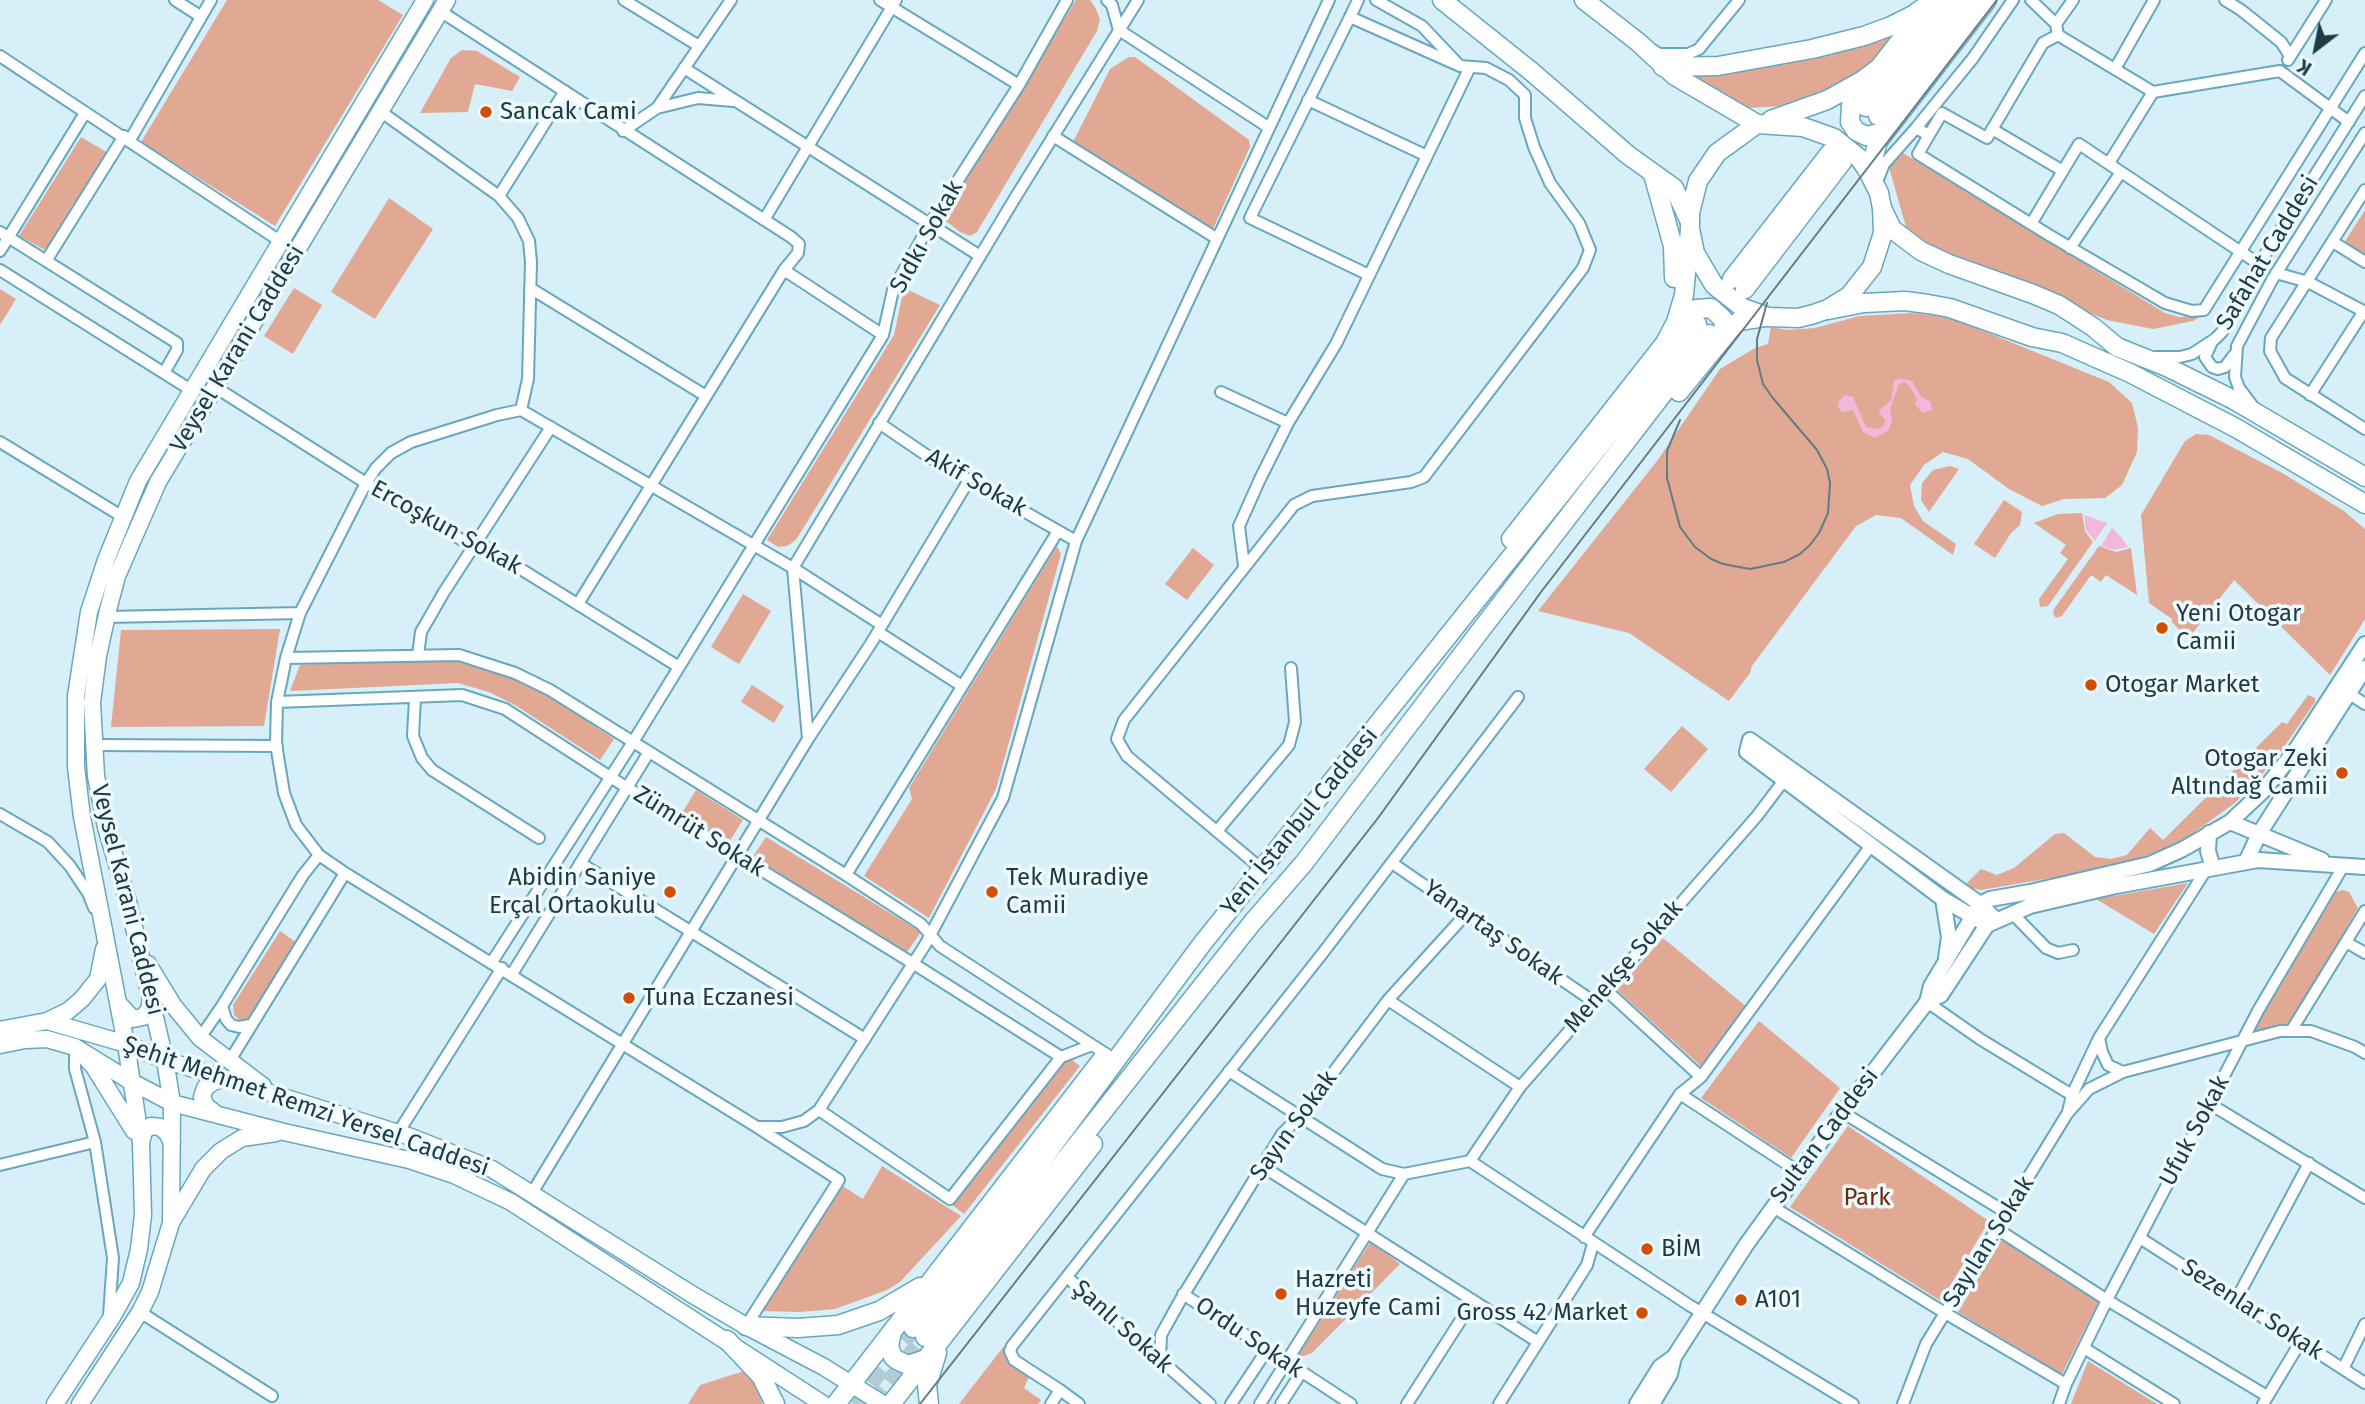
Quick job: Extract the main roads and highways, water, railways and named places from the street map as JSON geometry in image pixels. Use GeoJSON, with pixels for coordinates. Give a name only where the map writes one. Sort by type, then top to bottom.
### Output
{"type":"FeatureCollection","features":[{"type":"Feature","properties":{"kind":"main road","name":"Veysel Karani Caddesi"},"geometry":{"type":"LineString","coordinates":[[55,1404],[131,1283],[143,1215],[141,1143],[126,1044],[82,817],[78,779],[76,696],[89,612],[106,560],[138,481],[425,0]]}},
{"type":"Feature","properties":{"kind":"main road"},"geometry":{"type":"LineString","coordinates":[[1442,0],[1628,155],[1674,189],[1690,226],[1700,265],[1714,285],[1732,302],[1768,317]]}},
{"type":"Feature","properties":{"kind":"main road"},"geometry":{"type":"LineString","coordinates":[[1584,0],[1683,81],[1760,124],[1803,127],[1834,138],[1859,158],[1875,183]]}},
{"type":"Feature","properties":{"kind":"main road"},"geometry":{"type":"LineString","coordinates":[[1970,0],[1876,118],[1873,155],[1875,183],[1882,208],[1892,229],[1920,251],[2059,305],[2117,346],[2200,383],[2261,415],[2365,477]]}},
{"type":"Feature","properties":{"kind":"main road"},"geometry":{"type":"LineString","coordinates":[[1876,118],[1987,0]]}},
{"type":"Feature","properties":{"kind":"main road"},"geometry":{"type":"LineString","coordinates":[[1662,66],[1685,68],[1738,64],[1812,50],[1891,26],[1937,1]]}},
{"type":"Feature","properties":{"kind":"main road"},"geometry":{"type":"LineString","coordinates":[[1937,1],[1876,118],[1871,136],[1860,134],[1852,127],[1849,116],[1851,105],[1937,1]]}},
{"type":"Feature","properties":{"kind":"main road","name":"Veysel Karani Caddesi"},"geometry":{"type":"LineString","coordinates":[[80,1404],[140,1312],[150,1292],[171,1223],[172,1103],[165,1060],[106,827],[96,776],[92,702],[98,656],[117,576],[158,482],[444,5]]}},
{"type":"Feature","properties":{"kind":"main road"},"geometry":{"type":"LineString","coordinates":[[1665,343],[1676,322],[1684,295],[1693,196],[1707,166],[1724,148],[1760,124],[1838,95],[1879,68]]}},
{"type":"Feature","properties":{"kind":"main road"},"geometry":{"type":"LineString","coordinates":[[1738,284],[1836,158]]}},
{"type":"Feature","properties":{"kind":"main road"},"geometry":{"type":"LineString","coordinates":[[1625,393],[1664,323],[1674,277],[1673,246],[1653,174]]}},
{"type":"Feature","properties":{"kind":"main road"},"geometry":{"type":"LineString","coordinates":[[1824,311],[1849,296],[1872,267],[1880,245],[1882,208]]}},
{"type":"Feature","properties":{"kind":"main road"},"geometry":{"type":"LineString","coordinates":[[1708,333],[1739,321],[1768,317],[1798,318],[1864,303],[1905,301],[1950,308],[2032,337],[2062,343],[2130,373],[2236,428],[2363,503]]}},
{"type":"Feature","properties":{"kind":"main road"},"geometry":{"type":"LineString","coordinates":[[1366,740],[1397,686],[1665,343],[1691,313],[1706,307],[1716,311],[1723,319],[1724,329],[1708,333]]}},
{"type":"Feature","properties":{"kind":"main road","name":"Yeni İstanbul Caddesi"},"geometry":{"type":"LineString","coordinates":[[1708,333],[1444,694],[1413,732],[1385,757],[1304,863],[1252,923],[919,1332],[1005,1210],[1202,944],[1366,740],[1708,333]]}},
{"type":"Feature","properties":{"kind":"main road"},"geometry":{"type":"LineString","coordinates":[[891,1404],[1258,931],[1304,863]]}},
{"type":"Feature","properties":{"kind":"main road"},"geometry":{"type":"LineString","coordinates":[[47,1021],[75,1005],[98,979],[105,933]]}},
{"type":"Feature","properties":{"kind":"main road"},"geometry":{"type":"LineString","coordinates":[[836,1404],[937,1274],[1099,1050],[1202,944]]}},
{"type":"Feature","properties":{"kind":"main road"},"geometry":{"type":"LineString","coordinates":[[139,949],[173,1005],[200,1038],[274,1094]]}},
{"type":"Feature","properties":{"kind":"main road"},"geometry":{"type":"LineString","coordinates":[[118,1002],[133,1018],[143,1017],[149,1010],[151,999]]}},
{"type":"Feature","properties":{"kind":"main road","name":"Şehit Mehmet Remzi Yersel Caddesi"},"geometry":{"type":"LineString","coordinates":[[0,1030],[47,1021],[126,1044],[223,1079],[398,1133],[492,1169],[746,1326],[883,1404]]}},
{"type":"Feature","properties":{"kind":"main road","name":"Şehit Mehmet Remzi Yersel Caddesi"},"geometry":{"type":"LineString","coordinates":[[0,1045],[47,1038],[75,1046],[130,1081],[172,1103],[409,1160],[454,1175],[511,1202],[824,1404]]}},
{"type":"Feature","properties":{"kind":"main road"},"geometry":{"type":"LineString","coordinates":[[75,1046],[94,1067],[141,1143]]}},
{"type":"Feature","properties":{"kind":"main road"},"geometry":{"type":"LineString","coordinates":[[216,1114],[206,1106],[202,1097],[205,1088],[223,1079]]}},
{"type":"Feature","properties":{"kind":"main road"},"geometry":{"type":"LineString","coordinates":[[141,1143],[144,1131],[151,1126],[160,1127],[172,1143]]}},
{"type":"Feature","properties":{"kind":"main road"},"geometry":{"type":"LineString","coordinates":[[171,1223],[203,1169],[221,1151],[242,1138],[284,1132]]}},
{"type":"Feature","properties":{"kind":"main road"},"geometry":{"type":"LineString","coordinates":[[746,1326],[812,1327],[851,1321],[892,1305],[937,1274]]}},
{"type":"Feature","properties":{"kind":"main road"},"geometry":{"type":"LineString","coordinates":[[929,1404],[927,1385],[931,1367],[948,1330]]}},
{"type":"Feature","properties":{"kind":"main road"},"geometry":{"type":"LineString","coordinates":[[892,1332],[889,1346],[892,1357],[908,1365],[926,1359]]}},
{"type":"Feature","properties":{"kind":"main road"},"geometry":{"type":"LineString","coordinates":[[727,1340],[761,1376],[775,1404]]}},
{"type":"Feature","properties":{"kind":"main road"},"geometry":{"type":"LineString","coordinates":[[772,1370],[779,1371],[788,1365],[790,1356],[783,1346]]}},
{"type":"Feature","properties":{"kind":"tunnel"},"geometry":{"type":"LineString","coordinates":[[853,1404],[913,1328]]}},
{"type":"Feature","properties":{"kind":"tunnel"},"geometry":{"type":"LineString","coordinates":[[873,1404],[925,1337]]}},
{"type":"Feature","properties":{"kind":"tram line"},"geometry":{"type":"LineString","coordinates":[[920,1404],[1378,818],[1541,592],[1997,0]]}},
{"type":"Feature","properties":{"kind":"tram line"},"geometry":{"type":"LineString","coordinates":[[1680,420],[1667,451],[1667,478],[1680,527],[1695,547],[1723,564],[1750,569],[1784,562],[1810,545],[1828,513],[1830,483],[1827,469],[1817,450],[1763,384],[1757,360],[1757,339],[1767,303]]}},
{"type":"Feature","properties":{"kind":"place","name":"Sancak Cami"},"geometry":{"type":"Point","coordinates":[486,112]}},
{"type":"Feature","properties":{"kind":"place","name":"Yeni Otogar Camii"},"geometry":{"type":"Point","coordinates":[2162,628]}},
{"type":"Feature","properties":{"kind":"place","name":"Otogar Market"},"geometry":{"type":"Point","coordinates":[2091,685]}},
{"type":"Feature","properties":{"kind":"place","name":"Otogar Zeki Altındağ Camii"},"geometry":{"type":"Point","coordinates":[2342,773]}},
{"type":"Feature","properties":{"kind":"place","name":"Abidin Saniye Erçal Ortaokulu"},"geometry":{"type":"Point","coordinates":[670,892]}},
{"type":"Feature","properties":{"kind":"place","name":"Tek Muradiye Camii"},"geometry":{"type":"Point","coordinates":[992,892]}},
{"type":"Feature","properties":{"kind":"place","name":"Tuna Eczanesi"},"geometry":{"type":"Point","coordinates":[629,998]}},
{"type":"Feature","properties":{"kind":"place","name":"BİM"},"geometry":{"type":"Point","coordinates":[1647,1249]}},
{"type":"Feature","properties":{"kind":"place","name":"Hazreti Huzeyfe Cami"},"geometry":{"type":"Point","coordinates":[1281,1294]}},
{"type":"Feature","properties":{"kind":"place","name":"A101"},"geometry":{"type":"Point","coordinates":[1741,1300]}},
{"type":"Feature","properties":{"kind":"place","name":"Gross 42 Market"},"geometry":{"type":"Point","coordinates":[1642,1313]}},
{"type":"Feature","properties":{"kind":"park label","name":"Park"},"geometry":{"type":"Point","coordinates":[1867,1198]}}]}
